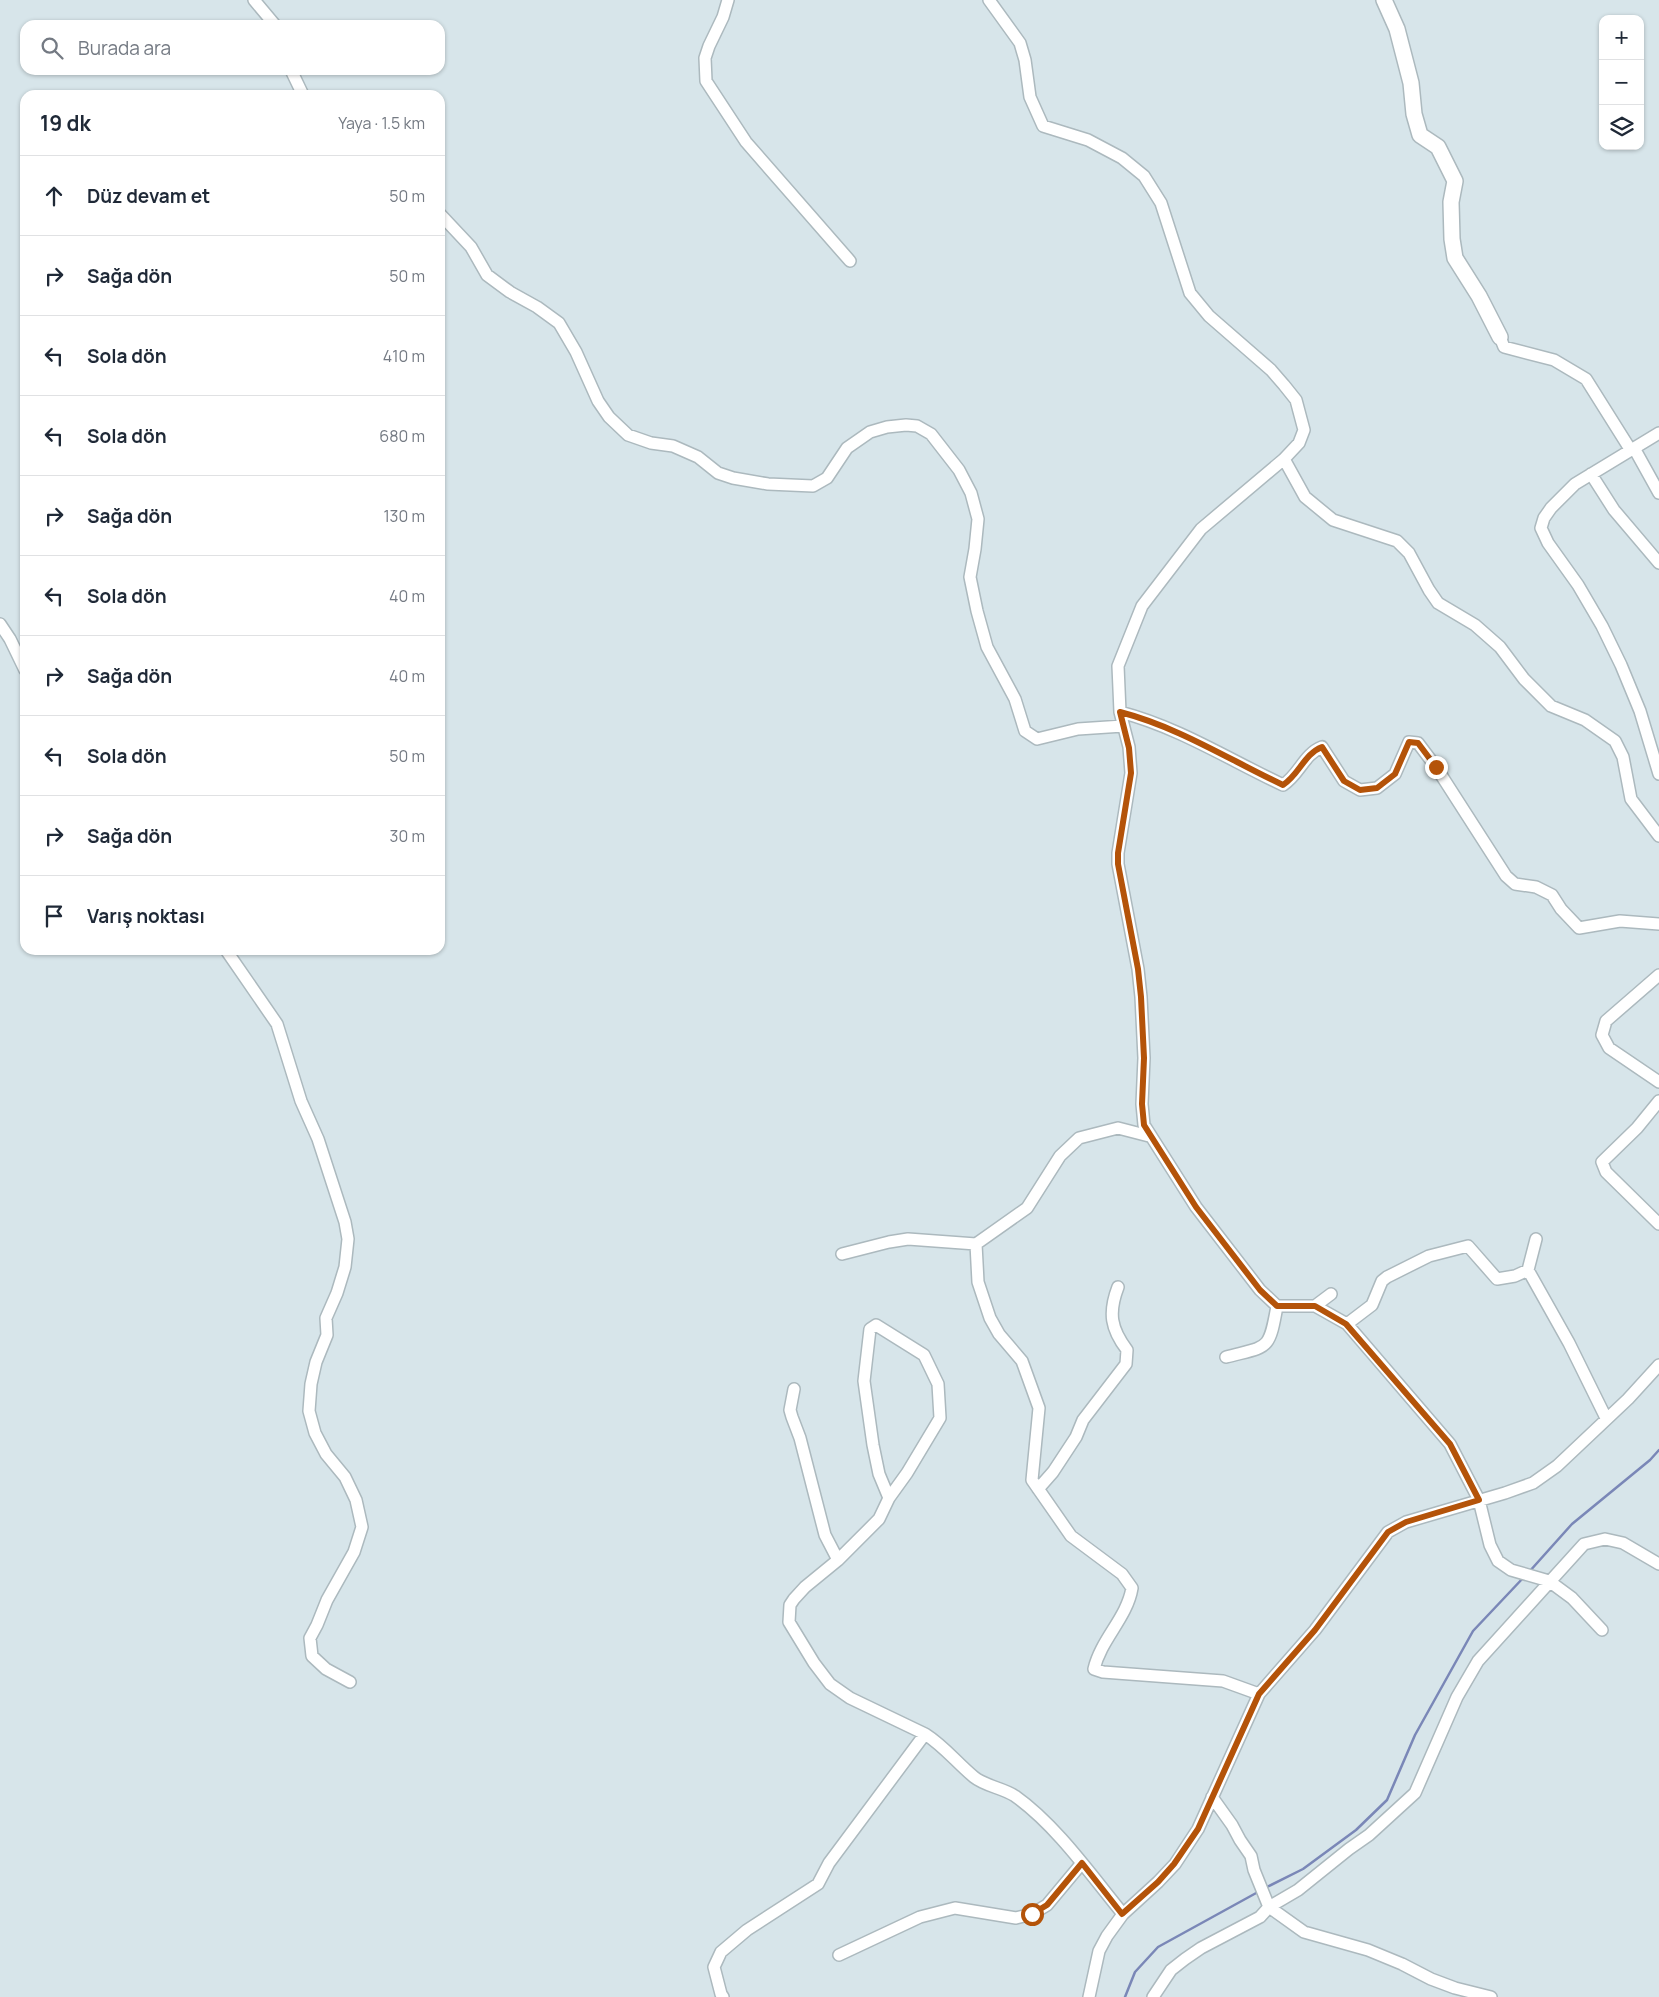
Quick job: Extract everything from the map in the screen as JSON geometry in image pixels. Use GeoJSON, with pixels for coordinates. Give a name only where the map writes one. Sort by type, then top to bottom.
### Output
{"type":"FeatureCollection","features":[{"type":"Feature","properties":{"kind":"street"},"geometry":{"type":"LineString","coordinates":[[254,0],[271,20]]}},
{"type":"Feature","properties":{"kind":"street"},"geometry":{"type":"LineString","coordinates":[[728,0],[723,17],[709,46],[706,58],[706,81],[746,142],[850,260]]}},
{"type":"Feature","properties":{"kind":"street"},"geometry":{"type":"LineString","coordinates":[[990,0],[1020,43],[1030,97],[1043,126],[1088,140],[1122,158],[1144,176],[1162,203],[1190,292],[1222,328],[1271,370],[1296,400],[1304,430],[1299,442],[1284,459],[1201,529],[1142,606],[1118,666],[1120,712],[1129,748],[1131,773],[1118,853],[1118,864],[1139,978],[1144,1058],[1142,1104],[1144,1125],[1149,1136],[1172,1166],[1196,1207],[1260,1290],[1277,1306],[1315,1306],[1346,1324],[1450,1444],[1479,1500],[1490,1545],[1498,1561],[1510,1570],[1549,1581],[1572,1598],[1602,1630]]}},
{"type":"Feature","properties":{"kind":"street"},"geometry":{"type":"LineString","coordinates":[[1384,0],[1397,29],[1411,83],[1414,114],[1420,135],[1438,148],[1455,181],[1451,202],[1452,239],[1456,258],[1479,296],[1504,346],[1554,360],[1586,379],[1659,493]]}},
{"type":"Feature","properties":{"kind":"street"},"geometry":{"type":"LineString","coordinates":[[293,75],[301,90]]}},
{"type":"Feature","properties":{"kind":"street"},"geometry":{"type":"LineString","coordinates":[[445,219],[471,247],[487,275],[559,323],[576,352],[598,401],[609,417],[628,435],[651,443],[673,446],[698,456],[718,473],[733,478],[768,484],[813,486],[827,478],[848,448],[870,432],[887,427],[906,425],[918,426],[931,434],[959,470],[971,493],[978,519],[976,549],[970,577],[977,611],[987,647],[1015,699],[1024,731],[1037,739],[1078,730],[1123,726]]}},
{"type":"Feature","properties":{"kind":"street"},"geometry":{"type":"LineString","coordinates":[[1659,433],[1575,484],[1551,508],[1544,518],[1541,528],[1548,543],[1578,585],[1602,626],[1621,665],[1640,711],[1659,774]]}},
{"type":"Feature","properties":{"kind":"street"},"geometry":{"type":"LineString","coordinates":[[1284,459],[1306,497],[1333,520],[1397,541],[1409,553],[1438,603],[1475,625],[1500,647],[1524,679],[1551,706],[1585,720],[1615,741],[1623,757],[1631,799],[1659,836]]}},
{"type":"Feature","properties":{"kind":"street"},"geometry":{"type":"LineString","coordinates":[[1591,474],[1614,510],[1659,563]]}},
{"type":"Feature","properties":{"kind":"street"},"geometry":{"type":"LineString","coordinates":[[0,624],[20,660]]}},
{"type":"Feature","properties":{"kind":"street"},"geometry":{"type":"LineString","coordinates":[[1120,712],[1149,720],[1177,732],[1283,785],[1292,780],[1312,751],[1322,747],[1344,781],[1360,790],[1377,788],[1395,774],[1409,742],[1418,743],[1436,767],[1506,876],[1515,884],[1536,887],[1552,896],[1560,909],[1579,928],[1620,920],[1659,924]]}},
{"type":"Feature","properties":{"kind":"street"},"geometry":{"type":"LineString","coordinates":[[229,955],[277,1024],[301,1101],[318,1139],[345,1222],[348,1239],[345,1267],[337,1293],[326,1318],[327,1335],[316,1362],[311,1384],[309,1411],[315,1433],[326,1454],[344,1477],[356,1500],[362,1527],[354,1552],[327,1600],[310,1638],[312,1656],[326,1669],[350,1682]]}},
{"type":"Feature","properties":{"kind":"street"},"geometry":{"type":"LineString","coordinates":[[1659,975],[1606,1021],[1602,1035],[1609,1048],[1659,1082]]}},
{"type":"Feature","properties":{"kind":"street"},"geometry":{"type":"LineString","coordinates":[[1659,1100],[1637,1128],[1602,1162],[1606,1172],[1659,1224]]}},
{"type":"Feature","properties":{"kind":"street"},"geometry":{"type":"LineString","coordinates":[[842,1254],[908,1238],[976,1244],[1027,1208],[1060,1156],[1079,1138],[1118,1128],[1149,1136]]}},
{"type":"Feature","properties":{"kind":"street"},"geometry":{"type":"LineString","coordinates":[[1536,1239],[1528,1270],[1569,1343],[1606,1418]]}},
{"type":"Feature","properties":{"kind":"street"},"geometry":{"type":"LineString","coordinates":[[976,1244],[978,1282],[990,1318],[999,1334],[1022,1361],[1039,1408],[1032,1480],[1071,1536],[1122,1574],[1132,1588],[1130,1600],[1098,1655],[1094,1669],[1103,1672],[1223,1681],[1259,1694]]}},
{"type":"Feature","properties":{"kind":"street"},"geometry":{"type":"LineString","coordinates":[[1346,1324],[1372,1305],[1382,1281],[1430,1256],[1468,1246],[1498,1280],[1515,1276],[1528,1270]]}},
{"type":"Feature","properties":{"kind":"street"},"geometry":{"type":"LineString","coordinates":[[1038,1489],[1054,1472],[1076,1437],[1087,1414],[1126,1364],[1127,1350],[1117,1336],[1111,1315],[1113,1300],[1118,1287]]}},
{"type":"Feature","properties":{"kind":"street"},"geometry":{"type":"LineString","coordinates":[[1315,1306],[1331,1294]]}},
{"type":"Feature","properties":{"kind":"street"},"geometry":{"type":"LineString","coordinates":[[1226,1357],[1261,1348],[1270,1340],[1277,1306]]}},
{"type":"Feature","properties":{"kind":"street"},"geometry":{"type":"LineString","coordinates":[[889,1498],[879,1474],[864,1381],[870,1330],[876,1325],[924,1355],[938,1384],[940,1418],[907,1473],[889,1498],[879,1519],[838,1560],[805,1587],[794,1599],[790,1605],[790,1622],[814,1663],[830,1684],[850,1698],[925,1734],[976,1779],[1014,1795],[1034,1812],[1082,1863],[1122,1914]]}},
{"type":"Feature","properties":{"kind":"street"},"geometry":{"type":"LineString","coordinates":[[1089,1997],[1099,1951],[1107,1936],[1122,1914],[1158,1882],[1174,1864],[1198,1829],[1259,1694],[1315,1630],[1388,1532],[1406,1522],[1533,1483],[1557,1466],[1628,1399],[1659,1365]]}},
{"type":"Feature","properties":{"kind":"street"},"geometry":{"type":"LineString","coordinates":[[794,1389],[790,1402],[792,1417],[800,1438],[826,1535],[838,1560]]}},
{"type":"Feature","properties":{"kind":"street"},"geometry":{"type":"LineString","coordinates":[[1153,1997],[1171,1970],[1201,1948],[1260,1917],[1269,1907],[1298,1890],[1369,1835],[1415,1793],[1457,1697],[1478,1661],[1584,1544],[1605,1539],[1623,1543],[1659,1564]]}},
{"type":"Feature","properties":{"kind":"street"},"geometry":{"type":"LineString","coordinates":[[723,1997],[714,1967],[721,1952],[747,1930],[818,1884],[840,1847],[925,1734]]}},
{"type":"Feature","properties":{"kind":"street"},"geometry":{"type":"LineString","coordinates":[[1212,1797],[1252,1856],[1254,1870],[1269,1907],[1304,1932],[1368,1950],[1455,1988],[1491,1997]]}},
{"type":"Feature","properties":{"kind":"street"},"geometry":{"type":"LineString","coordinates":[[839,1955],[920,1917],[955,1908],[1016,1918],[1032,1914],[1047,1905],[1082,1863]]}},
{"type":"Feature","properties":{"kind":"waterway"},"geometry":{"type":"LineString","coordinates":[[1529,1572],[1572,1524],[1650,1460],[1659,1450]]}},
{"type":"Feature","properties":{"kind":"waterway"},"geometry":{"type":"LineString","coordinates":[[1265,1888],[1303,1869],[1356,1830],[1387,1800],[1415,1735],[1473,1631],[1524,1577]]}},
{"type":"Feature","properties":{"kind":"waterway"},"geometry":{"type":"LineString","coordinates":[[1125,1997],[1135,1972],[1158,1947],[1258,1892]]}},
{"type":"Feature","properties":{"kind":"route"},"geometry":{"type":"LineString","coordinates":[[1032,1914],[1047,1905],[1082,1863],[1122,1914],[1140,1899],[1174,1864],[1198,1829],[1259,1694],[1315,1630],[1388,1532],[1406,1522],[1479,1500],[1450,1444],[1346,1324],[1315,1306],[1277,1306],[1260,1290],[1196,1207],[1172,1166],[1149,1136],[1144,1125],[1142,1104],[1144,1058],[1138,969],[1118,864],[1118,853],[1131,773],[1129,748],[1120,712],[1149,720],[1198,741],[1283,785],[1292,780],[1312,751],[1322,747],[1344,781],[1360,790],[1377,788],[1395,774],[1409,742],[1418,743],[1436,767]]}}]}
